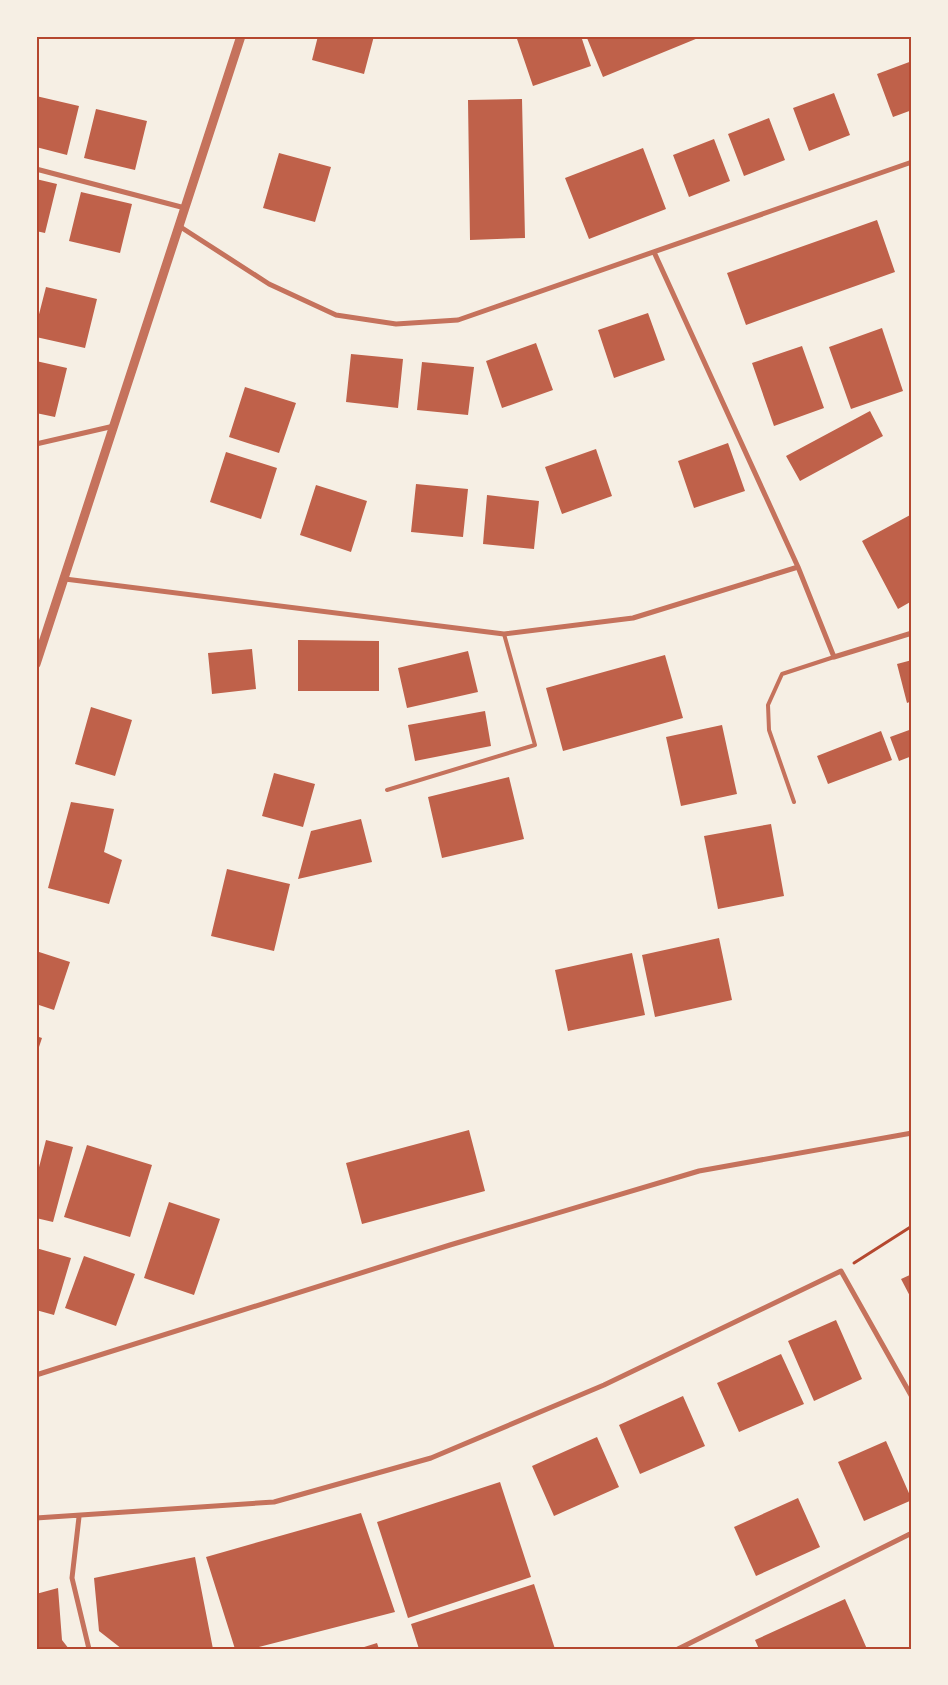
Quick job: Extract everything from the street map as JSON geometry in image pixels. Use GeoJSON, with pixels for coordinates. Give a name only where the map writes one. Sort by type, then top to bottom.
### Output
{"type":"FeatureCollection","features":[{"type":"Feature","properties":{"kind":"street"},"geometry":{"type":"LineString","coordinates":[[36,664],[241,36]]}},
{"type":"Feature","properties":{"kind":"street"},"geometry":{"type":"LineString","coordinates":[[179,226],[269,284],[336,315],[396,324],[458,320],[912,162]]}},
{"type":"Feature","properties":{"kind":"street"},"geometry":{"type":"LineString","coordinates":[[36,169],[185,208]]}},
{"type":"Feature","properties":{"kind":"street"},"geometry":{"type":"LineString","coordinates":[[654,252],[798,567],[834,657],[912,633]]}},
{"type":"Feature","properties":{"kind":"street"},"geometry":{"type":"LineString","coordinates":[[36,444],[115,426]]}},
{"type":"Feature","properties":{"kind":"street"},"geometry":{"type":"LineString","coordinates":[[65,579],[504,634],[633,618],[798,567]]}},
{"type":"Feature","properties":{"kind":"street"},"geometry":{"type":"LineString","coordinates":[[36,1375],[450,1245],[699,1171],[912,1133]]}},
{"type":"Feature","properties":{"kind":"street"},"geometry":{"type":"LineString","coordinates":[[36,1518],[79,1517],[274,1502],[431,1458],[604,1386],[841,1271],[912,1397]]}},
{"type":"Feature","properties":{"kind":"street"},"geometry":{"type":"LineString","coordinates":[[79,1517],[72,1578],[89,1649]]}},
{"type":"Feature","properties":{"kind":"street"},"geometry":{"type":"LineString","coordinates":[[678,1649],[912,1533]]}},
{"type":"Feature","properties":{"kind":"lane"},"geometry":{"type":"LineString","coordinates":[[387,790],[535,745],[504,634]]}},
{"type":"Feature","properties":{"kind":"lane"},"geometry":{"type":"LineString","coordinates":[[794,802],[769,730],[768,705],[782,674],[834,657]]}},
{"type":"Feature","properties":{"kind":"path"},"geometry":{"type":"LineString","coordinates":[[841,1271],[912,1226]]}},
{"type":"Feature","properties":{"kind":"building"},"geometry":{"type":"Polygon","coordinates":[[[318,36],[374,36],[364,74],[312,60],[318,36]]]}},
{"type":"Feature","properties":{"kind":"building"},"geometry":{"type":"Polygon","coordinates":[[[516,36],[581,36],[591,66],[533,86],[516,36]]]}},
{"type":"Feature","properties":{"kind":"building"},"geometry":{"type":"Polygon","coordinates":[[[591,36],[703,36],[603,77],[587,38],[591,36]]]}},
{"type":"Feature","properties":{"kind":"building"},"geometry":{"type":"Polygon","coordinates":[[[912,61],[912,110],[893,117],[877,74],[912,61]]]}},
{"type":"Feature","properties":{"kind":"building"},"geometry":{"type":"Polygon","coordinates":[[[834,93],[850,135],[809,151],[793,108],[834,93]]]}},
{"type":"Feature","properties":{"kind":"building"},"geometry":{"type":"Polygon","coordinates":[[[36,96],[79,106],[67,155],[36,147],[36,96]]]}},
{"type":"Feature","properties":{"kind":"building"},"geometry":{"type":"Polygon","coordinates":[[[522,99],[525,238],[470,240],[468,100],[522,99]]]}},
{"type":"Feature","properties":{"kind":"building"},"geometry":{"type":"Polygon","coordinates":[[[96,109],[147,121],[135,170],[84,158],[96,109]]]}},
{"type":"Feature","properties":{"kind":"building"},"geometry":{"type":"Polygon","coordinates":[[[769,118],[785,160],[744,176],[728,134],[769,118]]]}},
{"type":"Feature","properties":{"kind":"building"},"geometry":{"type":"Polygon","coordinates":[[[714,139],[730,181],[689,197],[673,155],[714,139]]]}},
{"type":"Feature","properties":{"kind":"building"},"geometry":{"type":"Polygon","coordinates":[[[643,148],[666,209],[589,239],[565,178],[643,148]]]}},
{"type":"Feature","properties":{"kind":"building"},"geometry":{"type":"Polygon","coordinates":[[[279,153],[331,167],[315,222],[263,208],[279,153]]]}},
{"type":"Feature","properties":{"kind":"building"},"geometry":{"type":"Polygon","coordinates":[[[36,179],[57,184],[45,233],[36,231],[36,179]]]}},
{"type":"Feature","properties":{"kind":"building"},"geometry":{"type":"Polygon","coordinates":[[[81,192],[132,204],[120,253],[69,241],[81,192]]]}},
{"type":"Feature","properties":{"kind":"building"},"geometry":{"type":"Polygon","coordinates":[[[877,220],[895,272],[746,325],[727,273],[877,220]]]}},
{"type":"Feature","properties":{"kind":"building"},"geometry":{"type":"Polygon","coordinates":[[[46,287],[97,299],[85,348],[36,337],[36,326],[46,287]]]}},
{"type":"Feature","properties":{"kind":"building"},"geometry":{"type":"Polygon","coordinates":[[[648,313],[665,360],[614,378],[598,330],[648,313]]]}},
{"type":"Feature","properties":{"kind":"building"},"geometry":{"type":"Polygon","coordinates":[[[882,328],[903,391],[851,409],[829,347],[882,328]]]}},
{"type":"Feature","properties":{"kind":"building"},"geometry":{"type":"Polygon","coordinates":[[[536,343],[553,390],[502,408],[486,361],[536,343]]]}},
{"type":"Feature","properties":{"kind":"building"},"geometry":{"type":"Polygon","coordinates":[[[802,346],[824,408],[774,426],[752,363],[802,346]]]}},
{"type":"Feature","properties":{"kind":"building"},"geometry":{"type":"Polygon","coordinates":[[[351,354],[403,359],[398,408],[346,402],[351,354]]]}},
{"type":"Feature","properties":{"kind":"building"},"geometry":{"type":"Polygon","coordinates":[[[36,361],[67,368],[55,417],[36,413],[36,361]]]}},
{"type":"Feature","properties":{"kind":"building"},"geometry":{"type":"Polygon","coordinates":[[[422,362],[474,367],[468,415],[417,410],[422,362]]]}},
{"type":"Feature","properties":{"kind":"building"},"geometry":{"type":"Polygon","coordinates":[[[245,387],[296,403],[279,453],[229,437],[245,387]]]}},
{"type":"Feature","properties":{"kind":"building"},"geometry":{"type":"Polygon","coordinates":[[[870,411],[883,436],[800,481],[786,456],[870,411]]]}},
{"type":"Feature","properties":{"kind":"building"},"geometry":{"type":"Polygon","coordinates":[[[728,443],[745,491],[694,508],[678,461],[728,443]]]}},
{"type":"Feature","properties":{"kind":"building"},"geometry":{"type":"Polygon","coordinates":[[[596,449],[612,496],[562,514],[545,467],[596,449]]]}},
{"type":"Feature","properties":{"kind":"building"},"geometry":{"type":"Polygon","coordinates":[[[226,452],[277,468],[261,519],[210,502],[226,452]]]}},
{"type":"Feature","properties":{"kind":"building"},"geometry":{"type":"Polygon","coordinates":[[[416,484],[468,489],[463,537],[411,532],[416,484]]]}},
{"type":"Feature","properties":{"kind":"building"},"geometry":{"type":"Polygon","coordinates":[[[316,485],[367,501],[351,552],[300,535],[316,485]]]}},
{"type":"Feature","properties":{"kind":"building"},"geometry":{"type":"Polygon","coordinates":[[[487,495],[539,501],[534,549],[483,544],[487,495]]]}},
{"type":"Feature","properties":{"kind":"building"},"geometry":{"type":"Polygon","coordinates":[[[912,514],[912,601],[898,609],[862,541],[912,514]]]}},
{"type":"Feature","properties":{"kind":"building"},"geometry":{"type":"Polygon","coordinates":[[[298,640],[379,641],[379,691],[298,691],[298,640]]]}},
{"type":"Feature","properties":{"kind":"building"},"geometry":{"type":"Polygon","coordinates":[[[252,649],[256,689],[212,694],[208,653],[252,649]]]}},
{"type":"Feature","properties":{"kind":"building"},"geometry":{"type":"Polygon","coordinates":[[[468,651],[478,692],[407,708],[398,668],[468,651]]]}},
{"type":"Feature","properties":{"kind":"building"},"geometry":{"type":"Polygon","coordinates":[[[665,655],[683,718],[563,751],[546,688],[665,655]]]}},
{"type":"Feature","properties":{"kind":"building"},"geometry":{"type":"Polygon","coordinates":[[[912,660],[912,701],[907,703],[897,664],[912,660]]]}},
{"type":"Feature","properties":{"kind":"building"},"geometry":{"type":"Polygon","coordinates":[[[91,707],[132,720],[115,776],[75,764],[91,707]]]}},
{"type":"Feature","properties":{"kind":"building"},"geometry":{"type":"Polygon","coordinates":[[[485,711],[491,746],[415,761],[408,725],[485,711]]]}},
{"type":"Feature","properties":{"kind":"building"},"geometry":{"type":"Polygon","coordinates":[[[722,725],[737,794],[681,806],[666,737],[722,725]]]}},
{"type":"Feature","properties":{"kind":"building"},"geometry":{"type":"Polygon","coordinates":[[[912,729],[912,756],[899,761],[890,737],[912,729]]]}},
{"type":"Feature","properties":{"kind":"building"},"geometry":{"type":"Polygon","coordinates":[[[881,731],[892,760],[828,784],[817,756],[881,731]]]}},
{"type":"Feature","properties":{"kind":"building"},"geometry":{"type":"Polygon","coordinates":[[[274,773],[315,784],[303,827],[262,816],[274,773]]]}},
{"type":"Feature","properties":{"kind":"building"},"geometry":{"type":"Polygon","coordinates":[[[509,777],[524,839],[442,858],[428,797],[509,777]]]}},
{"type":"Feature","properties":{"kind":"building"},"geometry":{"type":"Polygon","coordinates":[[[71,802],[114,809],[104,852],[122,860],[109,904],[48,888],[71,802]]]}},
{"type":"Feature","properties":{"kind":"building"},"geometry":{"type":"Polygon","coordinates":[[[361,819],[372,862],[298,879],[311,831],[361,819]]]}},
{"type":"Feature","properties":{"kind":"building"},"geometry":{"type":"Polygon","coordinates":[[[771,824],[784,896],[718,909],[704,836],[771,824]]]}},
{"type":"Feature","properties":{"kind":"building"},"geometry":{"type":"Polygon","coordinates":[[[227,869],[290,884],[274,951],[211,936],[227,869]]]}},
{"type":"Feature","properties":{"kind":"building"},"geometry":{"type":"Polygon","coordinates":[[[719,938],[732,1000],[655,1017],[642,955],[719,938]]]}},
{"type":"Feature","properties":{"kind":"building"},"geometry":{"type":"Polygon","coordinates":[[[36,951],[70,962],[54,1010],[36,1004],[36,951]]]}},
{"type":"Feature","properties":{"kind":"building"},"geometry":{"type":"Polygon","coordinates":[[[632,953],[645,1015],[568,1031],[555,970],[632,953]]]}},
{"type":"Feature","properties":{"kind":"building"},"geometry":{"type":"Polygon","coordinates":[[[36,1036],[42,1038],[37,1053],[36,1053],[36,1036]]]}},
{"type":"Feature","properties":{"kind":"building"},"geometry":{"type":"Polygon","coordinates":[[[469,1130],[485,1191],[362,1224],[346,1163],[469,1130]]]}},
{"type":"Feature","properties":{"kind":"building"},"geometry":{"type":"Polygon","coordinates":[[[46,1140],[73,1147],[53,1222],[36,1218],[36,1179],[46,1140]]]}},
{"type":"Feature","properties":{"kind":"building"},"geometry":{"type":"Polygon","coordinates":[[[87,1145],[152,1165],[130,1237],[64,1217],[87,1145]]]}},
{"type":"Feature","properties":{"kind":"building"},"geometry":{"type":"Polygon","coordinates":[[[169,1202],[220,1219],[194,1295],[144,1278],[169,1202]]]}},
{"type":"Feature","properties":{"kind":"building"},"geometry":{"type":"Polygon","coordinates":[[[36,1248],[71,1258],[54,1315],[36,1310],[36,1248]]]}},
{"type":"Feature","properties":{"kind":"building"},"geometry":{"type":"Polygon","coordinates":[[[84,1256],[135,1274],[116,1326],[65,1308],[84,1256]]]}},
{"type":"Feature","properties":{"kind":"building"},"geometry":{"type":"Polygon","coordinates":[[[912,1274],[912,1300],[901,1279],[912,1274]]]}},
{"type":"Feature","properties":{"kind":"building"},"geometry":{"type":"Polygon","coordinates":[[[836,1320],[862,1379],[814,1401],[788,1341],[836,1320]]]}},
{"type":"Feature","properties":{"kind":"building"},"geometry":{"type":"Polygon","coordinates":[[[781,1354],[804,1404],[739,1432],[717,1383],[781,1354]]]}},
{"type":"Feature","properties":{"kind":"building"},"geometry":{"type":"Polygon","coordinates":[[[683,1396],[705,1446],[640,1474],[619,1425],[683,1396]]]}},
{"type":"Feature","properties":{"kind":"building"},"geometry":{"type":"Polygon","coordinates":[[[597,1437],[619,1487],[554,1516],[532,1466],[597,1437]]]}},
{"type":"Feature","properties":{"kind":"building"},"geometry":{"type":"Polygon","coordinates":[[[886,1441],[912,1500],[864,1521],[838,1462],[886,1441]]]}},
{"type":"Feature","properties":{"kind":"building"},"geometry":{"type":"Polygon","coordinates":[[[500,1482],[531,1577],[408,1618],[377,1522],[500,1482]]]}},
{"type":"Feature","properties":{"kind":"building"},"geometry":{"type":"Polygon","coordinates":[[[798,1498],[820,1547],[756,1576],[734,1527],[798,1498]]]}},
{"type":"Feature","properties":{"kind":"building"},"geometry":{"type":"Polygon","coordinates":[[[361,1513],[395,1612],[251,1649],[235,1649],[206,1557],[361,1513]]]}},
{"type":"Feature","properties":{"kind":"building"},"geometry":{"type":"Polygon","coordinates":[[[195,1557],[213,1649],[122,1649],[99,1631],[94,1578],[195,1557]]]}},
{"type":"Feature","properties":{"kind":"building"},"geometry":{"type":"Polygon","coordinates":[[[534,1584],[555,1649],[419,1649],[411,1624],[534,1584]]]}},
{"type":"Feature","properties":{"kind":"building"},"geometry":{"type":"Polygon","coordinates":[[[58,1588],[62,1640],[69,1649],[36,1649],[36,1594],[58,1588]]]}},
{"type":"Feature","properties":{"kind":"building"},"geometry":{"type":"Polygon","coordinates":[[[845,1599],[867,1649],[759,1649],[755,1640],[845,1599]]]}},
{"type":"Feature","properties":{"kind":"building"},"geometry":{"type":"Polygon","coordinates":[[[377,1643],[379,1649],[361,1649],[361,1648],[377,1643]]]}}]}
